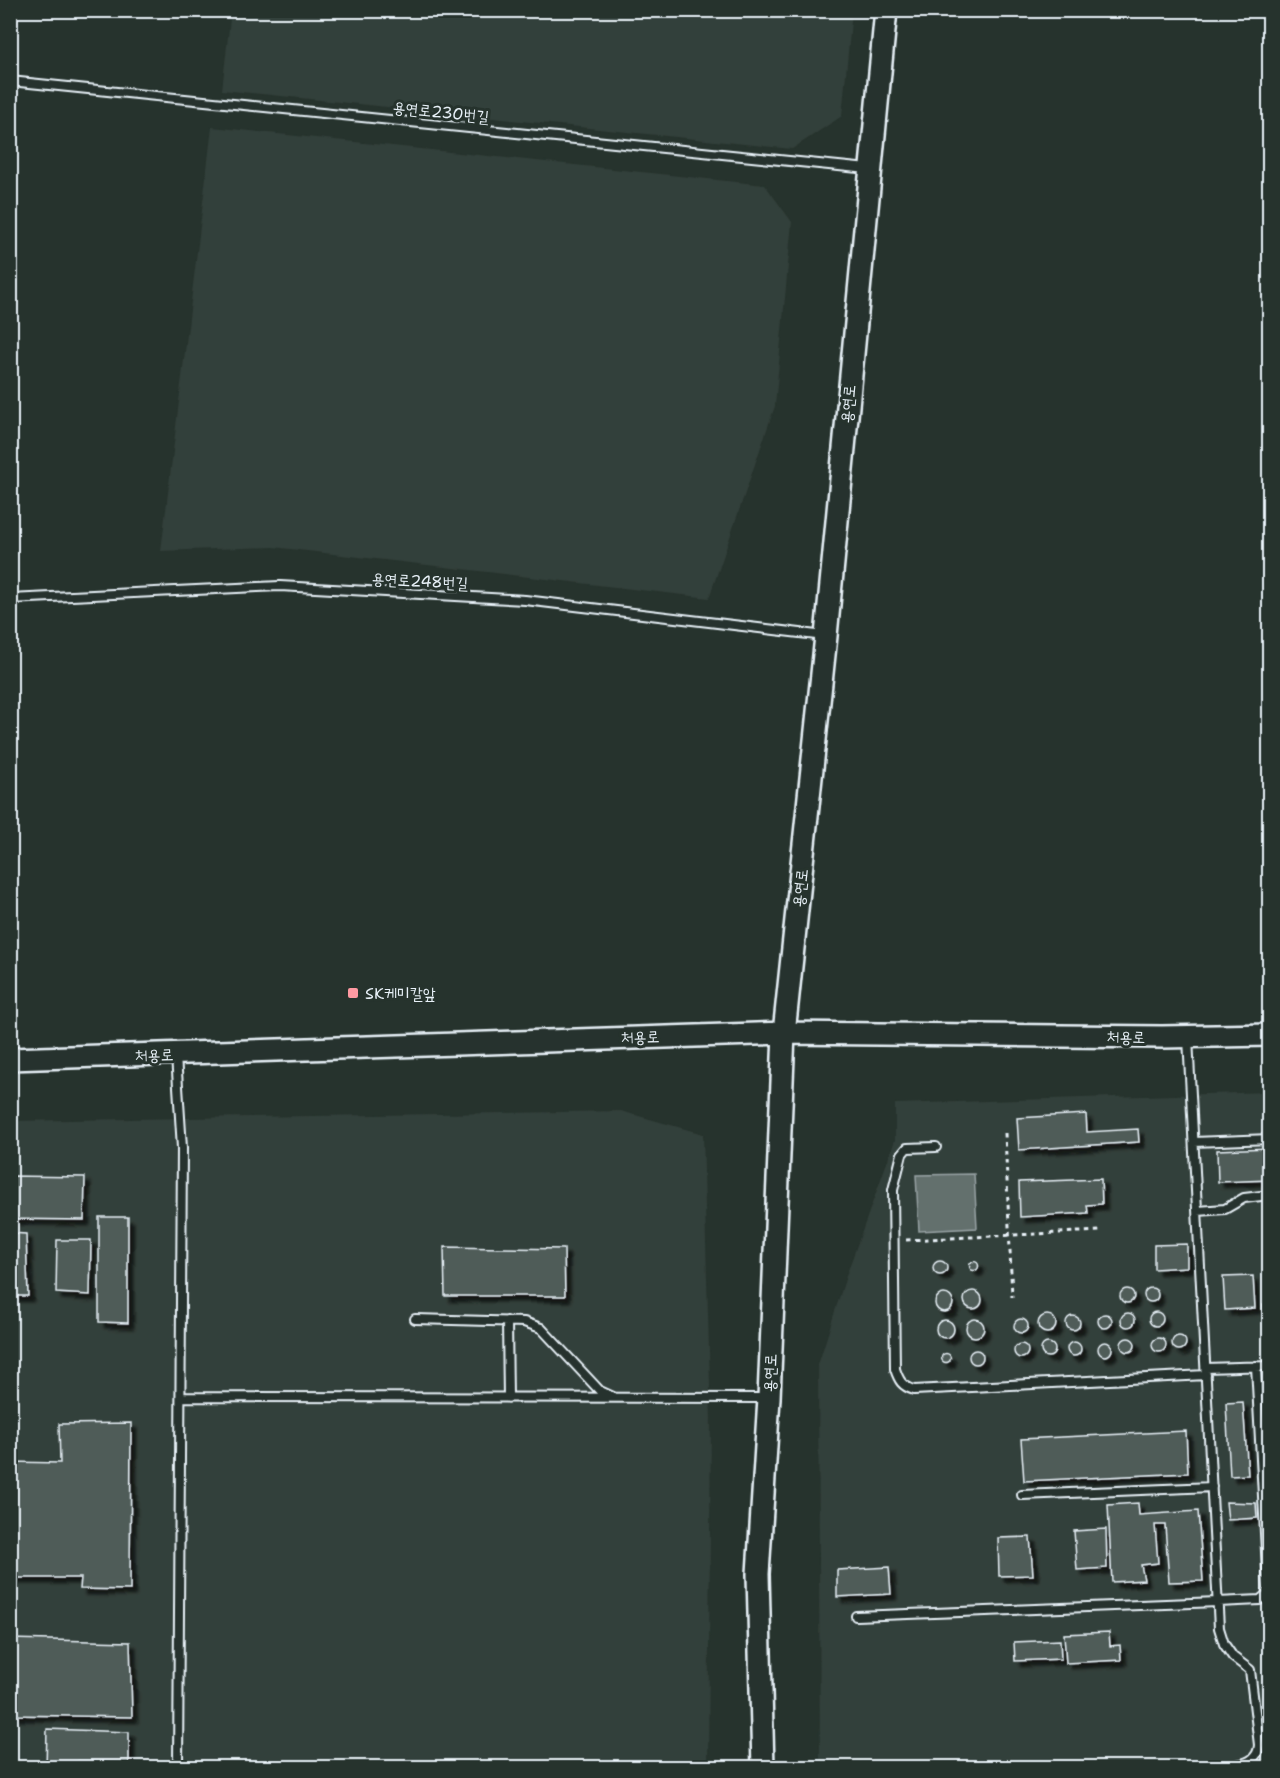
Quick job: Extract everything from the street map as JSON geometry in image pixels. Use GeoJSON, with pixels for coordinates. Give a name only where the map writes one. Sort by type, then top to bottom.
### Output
{"type":"FeatureCollection","features":[{"type":"Feature","properties":{"kind":"street","name":"용연로"},"geometry":{"type":"LineString","coordinates":[[763,1767],[758,1574],[769,1398],[784,1033],[826,636],[886,10]]}},
{"type":"Feature","properties":{"kind":"street","name":"처용로"},"geometry":{"type":"LineString","coordinates":[[10,1059],[784,1033],[1188,1037],[1269,1035]]}},
{"type":"Feature","properties":{"kind":"lane","name":"용연로230번길"},"geometry":{"type":"LineString","coordinates":[[10,81],[869,170]]}},
{"type":"Feature","properties":{"kind":"lane","name":"용연로248번길"},"geometry":{"type":"LineString","coordinates":[[10,599],[280,586],[525,600],[826,636]]}},
{"type":"Feature","properties":{"kind":"lane"},"geometry":{"type":"LineString","coordinates":[[1188,1037],[1219,1628],[1224,1644],[1233,1657],[1250,1670],[1258,1745],[1256,1756],[1251,1762],[1222,1767]]}},
{"type":"Feature","properties":{"kind":"lane"},"geometry":{"type":"LineString","coordinates":[[176,1054],[182,1148],[178,1767]]}},
{"type":"Feature","properties":{"kind":"lane"},"geometry":{"type":"LineString","coordinates":[[1194,1142],[1269,1139]]}},
{"type":"Feature","properties":{"kind":"lane"},"geometry":{"type":"LineString","coordinates":[[936,1147],[907,1148],[902,1154],[892,1190],[895,1369],[898,1380],[904,1387],[914,1390],[1269,1366]]}},
{"type":"Feature","properties":{"kind":"lane"},"geometry":{"type":"LineString","coordinates":[[1198,1211],[1225,1209],[1244,1198],[1269,1195]]}},
{"type":"Feature","properties":{"kind":"lane"},"geometry":{"type":"LineString","coordinates":[[415,1319],[524,1322],[541,1328],[600,1390],[615,1398]]}},
{"type":"Feature","properties":{"kind":"lane"},"geometry":{"type":"LineString","coordinates":[[507,1322],[508,1398]]}},
{"type":"Feature","properties":{"kind":"lane"},"geometry":{"type":"LineString","coordinates":[[856,1616],[1260,1600],[1266,1595],[1268,1589],[1256,1366]]}},
{"type":"Feature","properties":{"kind":"lane"},"geometry":{"type":"LineString","coordinates":[[181,1397],[769,1398]]}},
{"type":"Feature","properties":{"kind":"lane"},"geometry":{"type":"LineString","coordinates":[[1022,1496],[1212,1487]]}},
{"type":"Feature","properties":{"kind":"path"},"geometry":{"type":"LineString","coordinates":[[1005,1133],[1012,1297]]}},
{"type":"Feature","properties":{"kind":"path"},"geometry":{"type":"LineString","coordinates":[[893,1240],[1101,1231]]}},
{"type":"Feature","properties":{"kind":"shaded area"},"geometry":{"type":"Polygon","coordinates":[[[231,10],[852,11],[842,116],[792,149],[222,90],[231,10]]]}},
{"type":"Feature","properties":{"kind":"shaded area"},"geometry":{"type":"Polygon","coordinates":[[[212,127],[765,185],[792,222],[775,406],[709,598],[273,547],[161,551],[212,127]]]}},
{"type":"Feature","properties":{"kind":"shaded area"},"geometry":{"type":"Polygon","coordinates":[[[1269,1092],[1269,1767],[820,1767],[818,1365],[847,1273],[895,1140],[895,1104],[1269,1092]]]}},
{"type":"Feature","properties":{"kind":"shaded area"},"geometry":{"type":"Polygon","coordinates":[[[621,1111],[703,1134],[711,1421],[708,1767],[11,1767],[10,1121],[621,1111]]]}},
{"type":"Feature","properties":{"kind":"shaded area"},"geometry":{"type":"Polygon","coordinates":[[[974,1174],[977,1228],[919,1231],[916,1175],[974,1174]]]}},
{"type":"Feature","properties":{"kind":"building"},"geometry":{"type":"Polygon","coordinates":[[[1086,1114],[1087,1132],[1138,1129],[1139,1142],[1019,1150],[1017,1118],[1086,1114]]]}},
{"type":"Feature","properties":{"kind":"building"},"geometry":{"type":"Polygon","coordinates":[[[1270,1148],[1270,1180],[1218,1182],[1217,1150],[1270,1148]]]}},
{"type":"Feature","properties":{"kind":"building"},"geometry":{"type":"Polygon","coordinates":[[[10,1176],[85,1177],[84,1220],[10,1219],[10,1176]]]}},
{"type":"Feature","properties":{"kind":"building"},"geometry":{"type":"Polygon","coordinates":[[[1101,1179],[1102,1204],[1087,1205],[1088,1213],[1020,1217],[1019,1182],[1101,1179]]]}},
{"type":"Feature","properties":{"kind":"building"},"geometry":{"type":"Polygon","coordinates":[[[99,1217],[128,1217],[128,1323],[99,1322],[99,1217]]]}},
{"type":"Feature","properties":{"kind":"building"},"geometry":{"type":"Polygon","coordinates":[[[10,1233],[26,1234],[28,1296],[10,1296],[10,1233]]]}},
{"type":"Feature","properties":{"kind":"building"},"geometry":{"type":"Polygon","coordinates":[[[57,1240],[91,1240],[90,1295],[56,1293],[57,1240]]]}},
{"type":"Feature","properties":{"kind":"building"},"geometry":{"type":"Polygon","coordinates":[[[1187,1244],[1187,1267],[1154,1269],[1154,1245],[1187,1244]]]}},
{"type":"Feature","properties":{"kind":"building"},"geometry":{"type":"Polygon","coordinates":[[[444,1247],[564,1249],[565,1296],[445,1296],[444,1247]]]}},
{"type":"Feature","properties":{"kind":"building"},"geometry":{"type":"Polygon","coordinates":[[[940,1261],[945,1263],[947,1268],[945,1273],[940,1275],[935,1273],[933,1268],[935,1263],[940,1261]]]}},
{"type":"Feature","properties":{"kind":"building"},"geometry":{"type":"Polygon","coordinates":[[[974,1261],[979,1266],[974,1271],[969,1266],[974,1261]]]}},
{"type":"Feature","properties":{"kind":"building"},"geometry":{"type":"Polygon","coordinates":[[[1253,1276],[1255,1308],[1225,1310],[1223,1277],[1253,1276]]]}},
{"type":"Feature","properties":{"kind":"building"},"geometry":{"type":"Polygon","coordinates":[[[1151,1288],[1156,1290],[1158,1295],[1156,1300],[1151,1302],[1146,1300],[1144,1295],[1146,1290],[1151,1288]]]}},
{"type":"Feature","properties":{"kind":"building"},"geometry":{"type":"Polygon","coordinates":[[[1127,1289],[1132,1291],[1134,1296],[1132,1301],[1127,1303],[1122,1301],[1120,1296],[1122,1291],[1127,1289]]]}},
{"type":"Feature","properties":{"kind":"building"},"geometry":{"type":"Polygon","coordinates":[[[969,1291],[977,1291],[982,1296],[980,1307],[969,1309],[964,1304],[964,1296],[969,1291]]]}},
{"type":"Feature","properties":{"kind":"building"},"geometry":{"type":"Polygon","coordinates":[[[940,1294],[948,1294],[953,1299],[951,1310],[940,1312],[935,1307],[935,1299],[940,1294]]]}},
{"type":"Feature","properties":{"kind":"building"},"geometry":{"type":"Polygon","coordinates":[[[1270,1304],[1270,1349],[1267,1349],[1263,1305],[1270,1304]]]}},
{"type":"Feature","properties":{"kind":"building"},"geometry":{"type":"Polygon","coordinates":[[[1156,1312],[1161,1314],[1163,1319],[1161,1324],[1156,1326],[1151,1324],[1149,1319],[1151,1314],[1156,1312]]]}},
{"type":"Feature","properties":{"kind":"building"},"geometry":{"type":"Polygon","coordinates":[[[1128,1313],[1133,1315],[1135,1320],[1133,1325],[1128,1327],[1123,1325],[1121,1320],[1123,1315],[1128,1313]]]}},
{"type":"Feature","properties":{"kind":"building"},"geometry":{"type":"Polygon","coordinates":[[[1105,1314],[1110,1316],[1112,1321],[1110,1326],[1105,1328],[1100,1326],[1098,1321],[1100,1316],[1105,1314]]]}},
{"type":"Feature","properties":{"kind":"building"},"geometry":{"type":"Polygon","coordinates":[[[1043,1315],[1051,1315],[1056,1320],[1054,1331],[1043,1333],[1038,1328],[1038,1320],[1043,1315]]]}},
{"type":"Feature","properties":{"kind":"building"},"geometry":{"type":"Polygon","coordinates":[[[1073,1316],[1078,1318],[1080,1323],[1078,1328],[1073,1330],[1068,1328],[1066,1323],[1068,1318],[1073,1316]]]}},
{"type":"Feature","properties":{"kind":"building"},"geometry":{"type":"Polygon","coordinates":[[[971,1319],[979,1319],[984,1324],[982,1335],[971,1337],[966,1332],[966,1324],[971,1319]]]}},
{"type":"Feature","properties":{"kind":"building"},"geometry":{"type":"Polygon","coordinates":[[[1021,1319],[1026,1321],[1028,1326],[1026,1331],[1021,1333],[1016,1331],[1014,1326],[1016,1321],[1021,1319]]]}},
{"type":"Feature","properties":{"kind":"building"},"geometry":{"type":"Polygon","coordinates":[[[941,1320],[949,1320],[954,1325],[952,1336],[941,1338],[936,1333],[936,1325],[941,1320]]]}},
{"type":"Feature","properties":{"kind":"building"},"geometry":{"type":"Polygon","coordinates":[[[1179,1336],[1184,1338],[1186,1343],[1184,1348],[1179,1350],[1174,1348],[1172,1343],[1174,1338],[1179,1336]]]}},
{"type":"Feature","properties":{"kind":"building"},"geometry":{"type":"Polygon","coordinates":[[[1128,1338],[1133,1340],[1135,1345],[1133,1350],[1128,1352],[1123,1350],[1121,1345],[1123,1340],[1128,1338]]]}},
{"type":"Feature","properties":{"kind":"building"},"geometry":{"type":"Polygon","coordinates":[[[1159,1338],[1164,1340],[1166,1345],[1164,1350],[1159,1352],[1154,1350],[1152,1345],[1154,1340],[1159,1338]]]}},
{"type":"Feature","properties":{"kind":"building"},"geometry":{"type":"Polygon","coordinates":[[[1074,1342],[1079,1344],[1081,1349],[1079,1354],[1074,1356],[1069,1354],[1067,1349],[1069,1344],[1074,1342]]]}},
{"type":"Feature","properties":{"kind":"building"},"geometry":{"type":"Polygon","coordinates":[[[1105,1342],[1110,1344],[1112,1349],[1110,1354],[1105,1356],[1100,1354],[1098,1349],[1100,1344],[1105,1342]]]}},
{"type":"Feature","properties":{"kind":"building"},"geometry":{"type":"Polygon","coordinates":[[[1048,1343],[1053,1345],[1055,1350],[1053,1355],[1048,1357],[1043,1355],[1041,1350],[1043,1345],[1048,1343]]]}},
{"type":"Feature","properties":{"kind":"building"},"geometry":{"type":"Polygon","coordinates":[[[1021,1344],[1026,1346],[1028,1351],[1026,1356],[1021,1358],[1016,1356],[1014,1351],[1016,1346],[1021,1344]]]}},
{"type":"Feature","properties":{"kind":"building"},"geometry":{"type":"Polygon","coordinates":[[[976,1350],[981,1352],[983,1357],[981,1362],[976,1364],[971,1362],[969,1357],[971,1352],[976,1350]]]}},
{"type":"Feature","properties":{"kind":"building"},"geometry":{"type":"Polygon","coordinates":[[[946,1353],[951,1358],[946,1363],[941,1358],[946,1353]]]}},
{"type":"Feature","properties":{"kind":"building"},"geometry":{"type":"Polygon","coordinates":[[[1243,1402],[1248,1475],[1230,1476],[1226,1403],[1243,1402]]]}},
{"type":"Feature","properties":{"kind":"building"},"geometry":{"type":"Polygon","coordinates":[[[131,1423],[130,1590],[80,1589],[81,1578],[10,1578],[10,1462],[60,1463],[59,1424],[131,1423]]]}},
{"type":"Feature","properties":{"kind":"building"},"geometry":{"type":"Polygon","coordinates":[[[1186,1431],[1188,1473],[1024,1481],[1021,1439],[1186,1431]]]}},
{"type":"Feature","properties":{"kind":"building"},"geometry":{"type":"Polygon","coordinates":[[[1226,1502],[1256,1503],[1257,1518],[1228,1520],[1226,1502]]]}},
{"type":"Feature","properties":{"kind":"building"},"geometry":{"type":"Polygon","coordinates":[[[1138,1503],[1139,1515],[1198,1511],[1203,1581],[1169,1582],[1165,1525],[1155,1525],[1158,1563],[1141,1565],[1144,1580],[1112,1582],[1108,1505],[1138,1503]]]}},
{"type":"Feature","properties":{"kind":"building"},"geometry":{"type":"Polygon","coordinates":[[[1106,1529],[1107,1568],[1077,1570],[1074,1531],[1106,1529]]]}},
{"type":"Feature","properties":{"kind":"building"},"geometry":{"type":"Polygon","coordinates":[[[1030,1537],[1033,1575],[999,1576],[998,1538],[1030,1537]]]}},
{"type":"Feature","properties":{"kind":"building"},"geometry":{"type":"Polygon","coordinates":[[[889,1567],[891,1594],[837,1597],[837,1570],[889,1567]]]}},
{"type":"Feature","properties":{"kind":"building"},"geometry":{"type":"Polygon","coordinates":[[[1109,1632],[1110,1646],[1120,1645],[1121,1660],[1066,1663],[1064,1634],[1109,1632]]]}},
{"type":"Feature","properties":{"kind":"building"},"geometry":{"type":"Polygon","coordinates":[[[10,1639],[130,1642],[132,1717],[10,1715],[10,1639]]]}},
{"type":"Feature","properties":{"kind":"building"},"geometry":{"type":"Polygon","coordinates":[[[1060,1640],[1061,1659],[1015,1661],[1014,1642],[1060,1640]]]}},
{"type":"Feature","properties":{"kind":"building"},"geometry":{"type":"Polygon","coordinates":[[[47,1729],[129,1732],[129,1763],[78,1761],[78,1768],[46,1768],[47,1729]]]}},
{"type":"Feature","properties":{"kind":"place","name":"SK케미칼앞"},"geometry":{"type":"Point","coordinates":[353,993]}}]}
